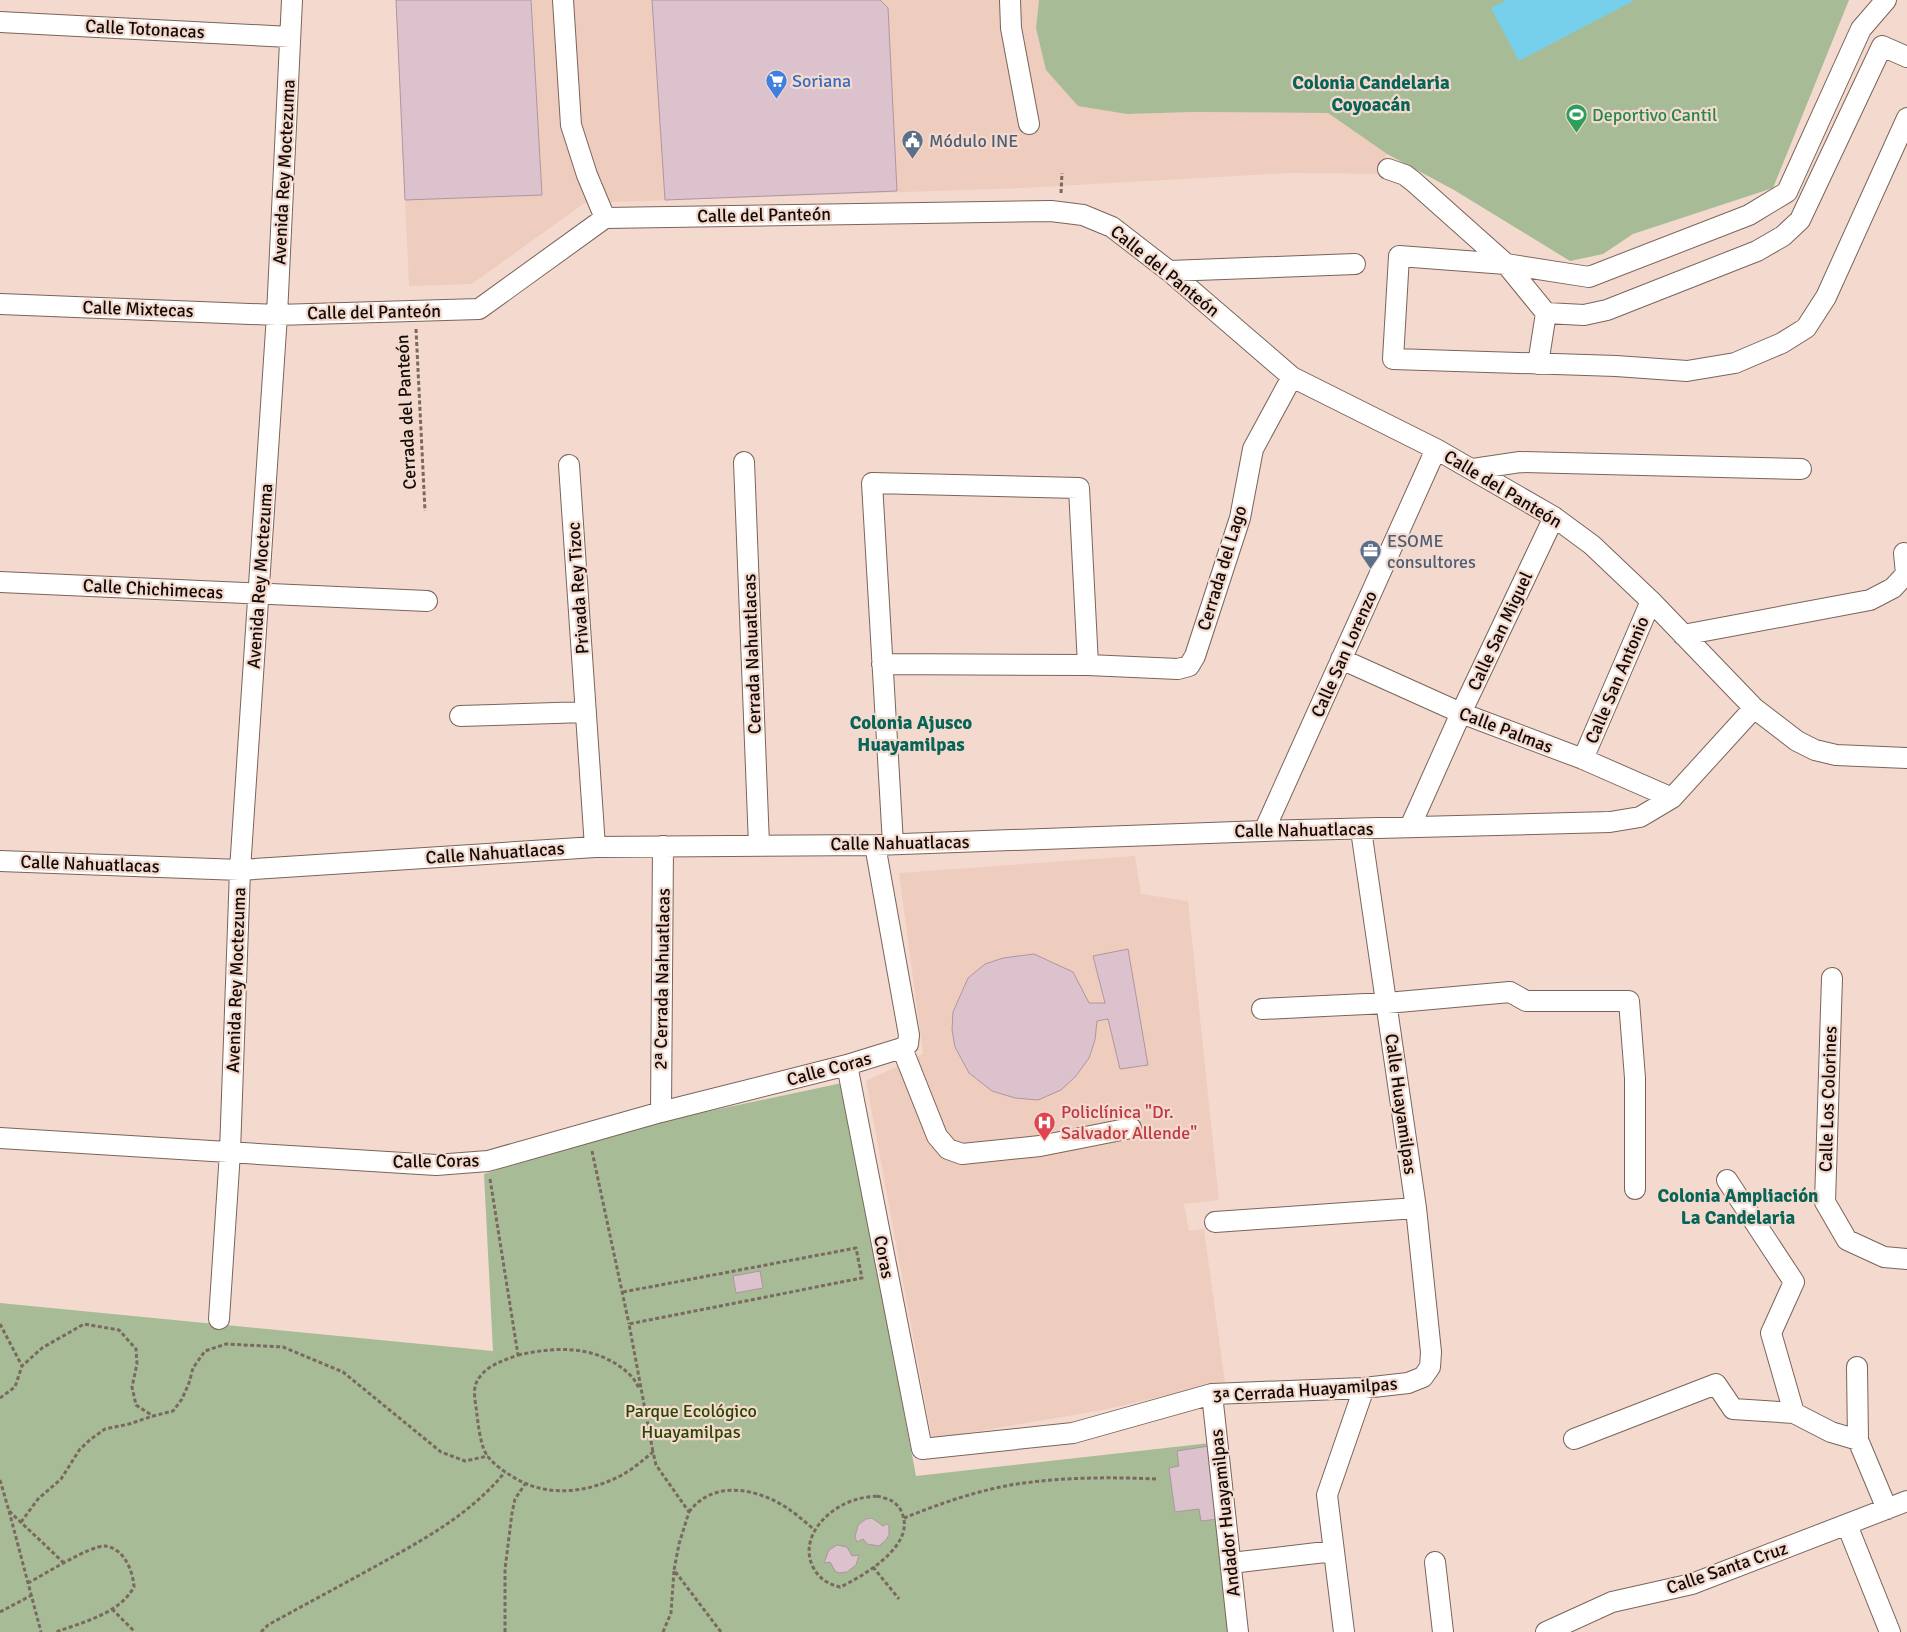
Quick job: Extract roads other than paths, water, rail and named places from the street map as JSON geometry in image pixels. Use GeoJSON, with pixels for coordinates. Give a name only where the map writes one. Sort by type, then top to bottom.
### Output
{"type":"FeatureCollection","features":[{"type":"Feature","properties":{"kind":"street","name":"Avenida Rey Moctezuma"},"geometry":{"type":"LineString","coordinates":[[219,1319],[230,1152],[240,870],[277,315],[292,0]]}},
{"type":"Feature","properties":{"kind":"street"},"geometry":{"type":"LineString","coordinates":[[563,0],[571,125],[587,175],[604,218]]}},
{"type":"Feature","properties":{"kind":"street"},"geometry":{"type":"LineString","coordinates":[[1010,0],[1011,28],[1029,124]]}},
{"type":"Feature","properties":{"kind":"street"},"geometry":{"type":"LineString","coordinates":[[1886,0],[1861,29],[1786,192],[1749,215],[1589,277],[1506,264],[1399,256],[1393,359],[1687,371],[1735,363],[1782,343],[1806,328],[1826,297],[1907,118]]}},
{"type":"Feature","properties":{"kind":"street","name":"Calle Totonacas"},"geometry":{"type":"LineString","coordinates":[[0,22],[290,36]]}},
{"type":"Feature","properties":{"kind":"street"},"geometry":{"type":"LineString","coordinates":[[1388,169],[1405,175],[1414,182],[1506,264],[1546,312],[1584,315],[1607,310],[1758,252],[1783,236],[1800,220],[1882,46],[1907,57]]}},
{"type":"Feature","properties":{"kind":"street","name":"Calle del Panteón"},"geometry":{"type":"LineString","coordinates":[[277,315],[479,309],[604,218],[1051,211],[1084,215],[1112,227],[1169,271],[1292,377],[1473,469],[1554,517],[1592,544],[1650,600],[1754,708],[1797,741],[1815,750],[1836,755],[1907,758]]}},
{"type":"Feature","properties":{"kind":"street"},"geometry":{"type":"LineString","coordinates":[[1169,271],[1355,264]]}},
{"type":"Feature","properties":{"kind":"street","name":"Calle Mixtecas"},"geometry":{"type":"LineString","coordinates":[[0,304],[277,315]]}},
{"type":"Feature","properties":{"kind":"street"},"geometry":{"type":"LineString","coordinates":[[1538,364],[1546,312]]}},
{"type":"Feature","properties":{"kind":"street","name":"Cerrada del Lago"},"geometry":{"type":"LineString","coordinates":[[882,664],[1178,669],[1189,666],[1195,656],[1240,518],[1253,449],[1292,377]]}},
{"type":"Feature","properties":{"kind":"street","name":"Calle San Lorenzo"},"geometry":{"type":"LineString","coordinates":[[1264,831],[1436,449]]}},
{"type":"Feature","properties":{"kind":"street","name":"Cerrada Nahuatlacas"},"geometry":{"type":"LineString","coordinates":[[744,462],[759,846]]}},
{"type":"Feature","properties":{"kind":"street"},"geometry":{"type":"LineString","coordinates":[[1473,469],[1520,462],[1801,469]]}},
{"type":"Feature","properties":{"kind":"street","name":"Privada Rey Tizoc"},"geometry":{"type":"LineString","coordinates":[[569,465],[595,847]]}},
{"type":"Feature","properties":{"kind":"street"},"geometry":{"type":"LineString","coordinates":[[1088,666],[1079,488],[872,483],[882,664],[884,844],[905,1041],[937,1136],[948,1149],[962,1154],[1040,1146],[1131,1128]]}},
{"type":"Feature","properties":{"kind":"street","name":"Calle San Miguel"},"geometry":{"type":"LineString","coordinates":[[1410,827],[1554,517]]}},
{"type":"Feature","properties":{"kind":"street"},"geometry":{"type":"LineString","coordinates":[[1682,635],[1870,600],[1893,588],[1906,574],[1904,553]]}},
{"type":"Feature","properties":{"kind":"street","name":"Calle Chichimecas"},"geometry":{"type":"LineString","coordinates":[[0,582],[427,601]]}},
{"type":"Feature","properties":{"kind":"street","name":"Calle San Antonio"},"geometry":{"type":"LineString","coordinates":[[1583,759],[1650,600]]}},
{"type":"Feature","properties":{"kind":"street","name":"Calle Palmas"},"geometry":{"type":"LineString","coordinates":[[1341,659],[1462,713],[1583,759],[1672,798]]}},
{"type":"Feature","properties":{"kind":"street","name":"Calle Nahuatlacas"},"geometry":{"type":"LineString","coordinates":[[0,861],[240,870],[595,847],[884,844],[1610,822],[1640,818],[1672,798],[1754,708]]}},
{"type":"Feature","properties":{"kind":"street"},"geometry":{"type":"LineString","coordinates":[[460,716],[586,712]]}},
{"type":"Feature","properties":{"kind":"street","name":"Calle Huayamilpas"},"geometry":{"type":"LineString","coordinates":[[1361,830],[1416,1208],[1431,1352],[1430,1367],[1423,1377]]}},
{"type":"Feature","properties":{"kind":"street","name":"2ª Cerrada Nahuatlacas"},"geometry":{"type":"LineString","coordinates":[[660,1112],[663,846]]}},
{"type":"Feature","properties":{"kind":"street","name":"Calle Los Colorines"},"geometry":{"type":"LineString","coordinates":[[1832,978],[1825,1202],[1847,1240],[1884,1257],[1907,1258]]}},
{"type":"Feature","properties":{"kind":"street"},"geometry":{"type":"LineString","coordinates":[[1262,1009],[1387,1003],[1510,992],[1526,1001],[1629,1001],[1635,1078],[1635,1189]]}},
{"type":"Feature","properties":{"kind":"street","name":"Calle Coras"},"geometry":{"type":"LineString","coordinates":[[0,1138],[436,1165],[488,1161],[660,1112],[847,1065],[905,1041]]}},
{"type":"Feature","properties":{"kind":"street","name":"Coras"},"geometry":{"type":"LineString","coordinates":[[847,1065],[922,1449]]}},
{"type":"Feature","properties":{"kind":"street"},"geometry":{"type":"LineString","coordinates":[[1727,1180],[1794,1282],[1771,1333],[1794,1413]]}},
{"type":"Feature","properties":{"kind":"street"},"geometry":{"type":"LineString","coordinates":[[1215,1222],[1416,1208]]}},
{"type":"Feature","properties":{"kind":"street"},"geometry":{"type":"LineString","coordinates":[[1857,1367],[1858,1440],[1886,1509]]}},
{"type":"Feature","properties":{"kind":"street","name":"3ª Cerrada Huayamilpas"},"geometry":{"type":"LineString","coordinates":[[922,1449],[1073,1433],[1212,1394],[1364,1388],[1408,1383],[1423,1377]]}},
{"type":"Feature","properties":{"kind":"street"},"geometry":{"type":"LineString","coordinates":[[1574,1439],[1716,1384],[1733,1409],[1794,1413],[1831,1432],[1858,1440]]}},
{"type":"Feature","properties":{"kind":"street"},"geometry":{"type":"LineString","coordinates":[[1344,1632],[1327,1495],[1364,1388]]}},
{"type":"Feature","properties":{"kind":"street","name":"Andador Huayamilpas"},"geometry":{"type":"LineString","coordinates":[[1212,1394],[1238,1632]]}},
{"type":"Feature","properties":{"kind":"street","name":"Calle Santa Cruz"},"geometry":{"type":"LineString","coordinates":[[1546,1632],[1612,1602],[1692,1584],[1907,1501]]}},
{"type":"Feature","properties":{"kind":"street"},"geometry":{"type":"LineString","coordinates":[[1847,1525],[1890,1632]]}},
{"type":"Feature","properties":{"kind":"street"},"geometry":{"type":"LineString","coordinates":[[1231,1563],[1334,1551]]}},
{"type":"Feature","properties":{"kind":"street"},"geometry":{"type":"LineString","coordinates":[[1434,1562],[1443,1632]]}},
{"type":"Feature","properties":{"kind":"water"},"geometry":{"type":"Polygon","coordinates":[[[1507,0],[1635,0],[1519,61],[1491,8],[1507,0]]]}},
{"type":"Feature","properties":{"kind":"place","name":"Soriana"},"geometry":{"type":"Point","coordinates":[776,100]}},
{"type":"Feature","properties":{"kind":"place","name":"Deportivo Cantil"},"geometry":{"type":"Point","coordinates":[1576,134]}},
{"type":"Feature","properties":{"kind":"place","name":"Módulo INE"},"geometry":{"type":"Point","coordinates":[913,160]}},
{"type":"Feature","properties":{"kind":"place","name":"ESOME consultores"},"geometry":{"type":"Point","coordinates":[1371,570]}},
{"type":"Feature","properties":{"kind":"place","name":"Policlínica \"Dr. Salvador Allende\""},"geometry":{"type":"Point","coordinates":[1045,1141]}},
{"type":"Feature","properties":{"kind":"district","name":"Colonia Candelaria Coyoacán"},"geometry":{"type":"Point","coordinates":[1371,94]}},
{"type":"Feature","properties":{"kind":"district","name":"Colonia Ajusco Huayamilpas"},"geometry":{"type":"Point","coordinates":[911,734]}},
{"type":"Feature","properties":{"kind":"district","name":"Colonia Ampliación La Candelaria"},"geometry":{"type":"Point","coordinates":[1738,1207]}},
{"type":"Feature","properties":{"kind":"park label","name":"Parque Ecológico Huayamilpas"},"geometry":{"type":"Point","coordinates":[691,1421]}}]}
